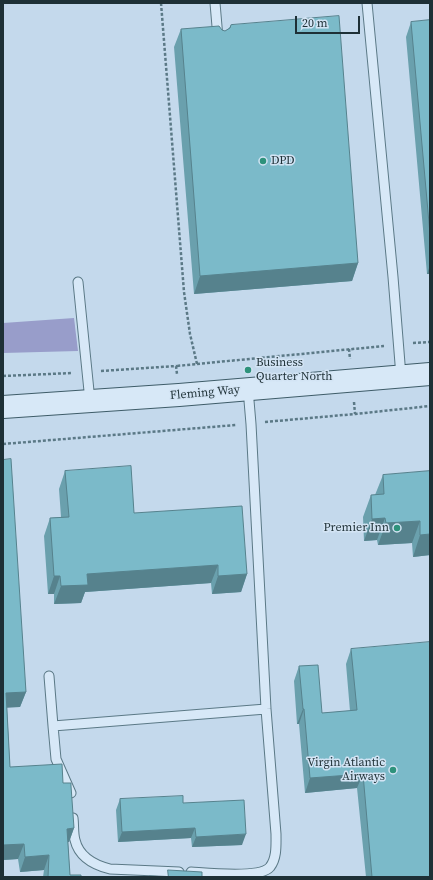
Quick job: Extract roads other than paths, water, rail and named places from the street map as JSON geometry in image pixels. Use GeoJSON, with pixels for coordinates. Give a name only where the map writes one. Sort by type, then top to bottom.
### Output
{"type":"FeatureCollection","features":[{"type":"Feature","properties":{"kind":"street","name":"Fleming Way"},"geometry":{"type":"LineString","coordinates":[[3,407],[179,395],[430,374]]}},
{"type":"Feature","properties":{"kind":"lane"},"geometry":{"type":"LineString","coordinates":[[215,3],[218,43]]}},
{"type":"Feature","properties":{"kind":"lane"},"geometry":{"type":"LineString","coordinates":[[367,3],[401,376]]}},
{"type":"Feature","properties":{"kind":"lane"},"geometry":{"type":"LineString","coordinates":[[78,282],[90,401]]}},
{"type":"Feature","properties":{"kind":"lane"},"geometry":{"type":"LineString","coordinates":[[73,812],[74,838],[78,848],[87,859],[104,868],[254,874],[265,871],[270,867],[274,859],[276,834],[266,709],[248,389]]}},
{"type":"Feature","properties":{"kind":"lane"},"geometry":{"type":"LineString","coordinates":[[49,676],[57,762],[72,799]]}},
{"type":"Feature","properties":{"kind":"lane"},"geometry":{"type":"LineString","coordinates":[[53,726],[266,709]]}},
{"type":"Feature","properties":{"kind":"place","name":"DPD"},"geometry":{"type":"Point","coordinates":[263,161]}},
{"type":"Feature","properties":{"kind":"place","name":"Business Quarter North"},"geometry":{"type":"Point","coordinates":[248,370]}},
{"type":"Feature","properties":{"kind":"place","name":"Premier Inn"},"geometry":{"type":"Point","coordinates":[397,528]}},
{"type":"Feature","properties":{"kind":"place","name":"Virgin Atlantic Airways"},"geometry":{"type":"Point","coordinates":[393,770]}}]}
